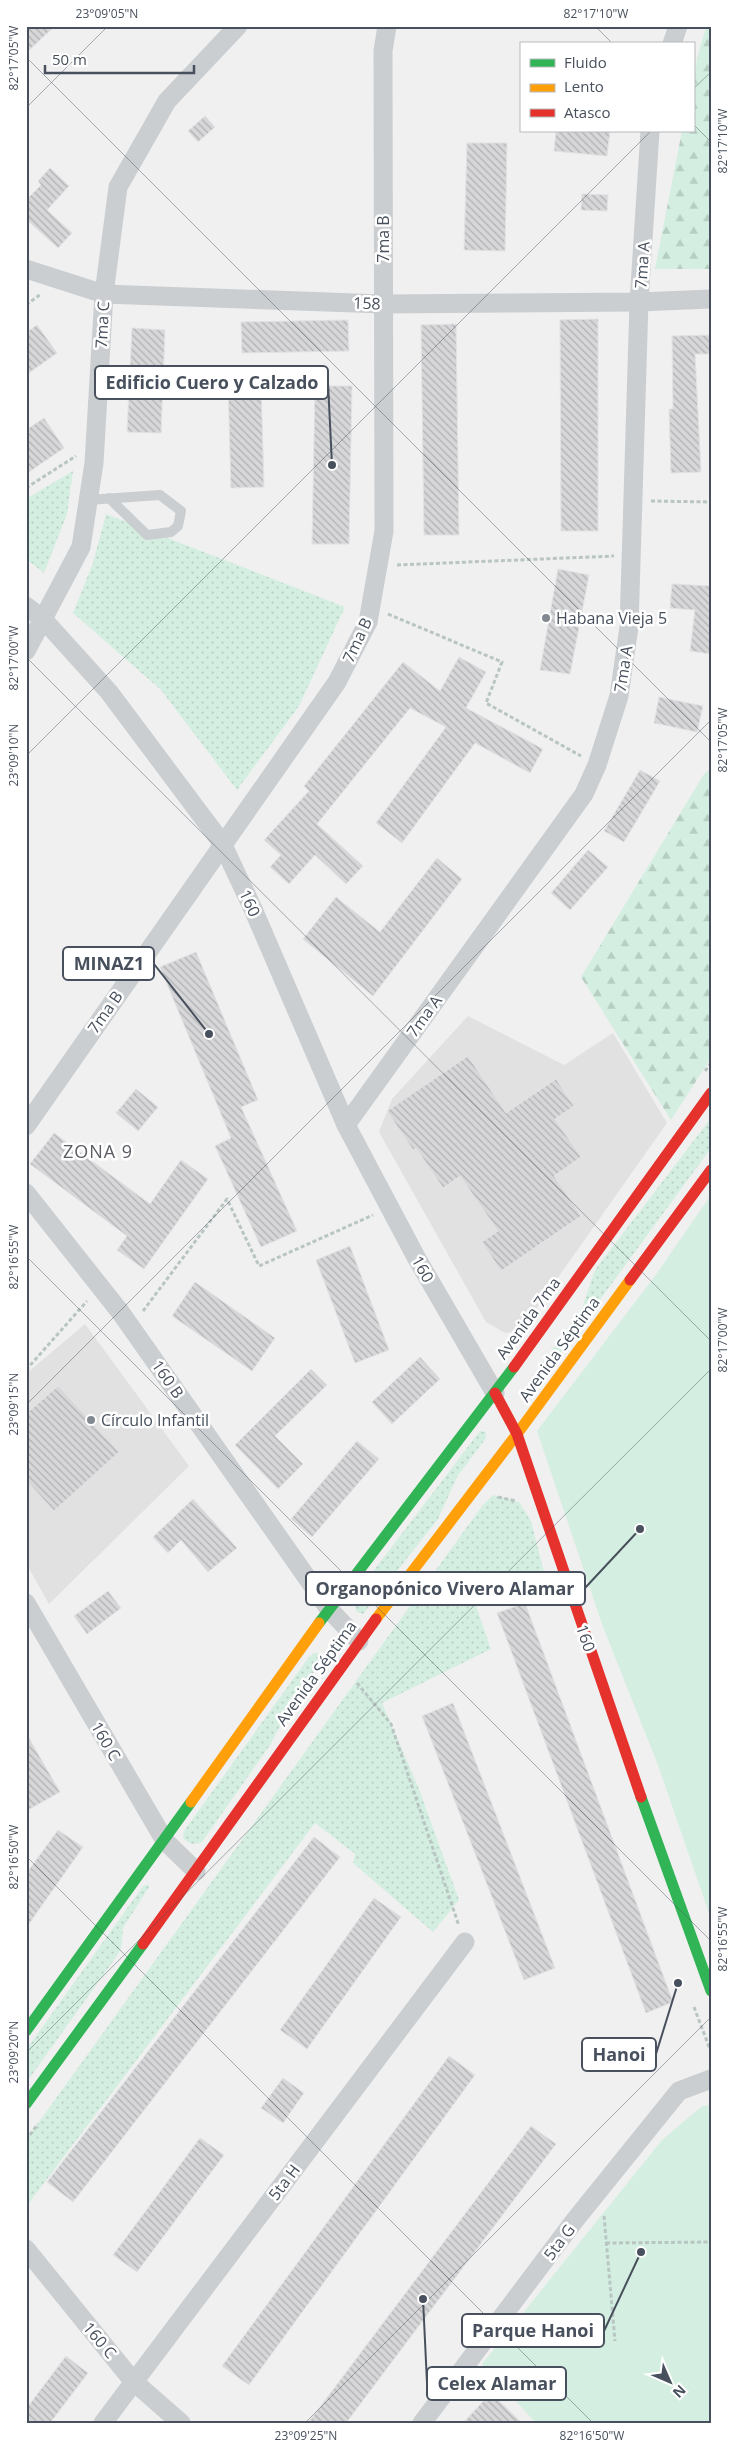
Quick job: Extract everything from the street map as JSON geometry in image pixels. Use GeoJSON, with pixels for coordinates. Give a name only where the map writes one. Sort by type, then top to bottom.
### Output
{"type":"FeatureCollection","features":[{"type":"Feature","properties":{"kind":"main road","name":"Avenida 7ma"},"geometry":{"type":"LineString","coordinates":[[495,1393],[711,1093]]}},
{"type":"Feature","properties":{"kind":"main road","name":"Avenida Séptima"},"geometry":{"type":"LineString","coordinates":[[26,2104],[196,1871],[359,1640],[517,1434],[711,1170]]}},
{"type":"Feature","properties":{"kind":"main road","name":"Avenida Séptima"},"geometry":{"type":"LineString","coordinates":[[26,2031],[330,1609],[495,1393]]}},
{"type":"Feature","properties":{"kind":"main road","name":"160"},"geometry":{"type":"LineString","coordinates":[[495,1393],[517,1434],[650,1824],[711,1991]]}},
{"type":"Feature","properties":{"kind":"street","name":"7ma C"},"geometry":{"type":"LineString","coordinates":[[26,651],[81,547],[95,444],[104,294],[118,187],[167,101],[238,26]]}},
{"type":"Feature","properties":{"kind":"street","name":"7ma B"},"geometry":{"type":"LineString","coordinates":[[26,1126],[222,843],[337,682],[368,622],[384,531],[383,51],[387,26]]}},
{"type":"Feature","properties":{"kind":"street"},"geometry":{"type":"LineString","coordinates":[[673,42],[678,26]]}},
{"type":"Feature","properties":{"kind":"street","name":"7ma A"},"geometry":{"type":"LineString","coordinates":[[346,1125],[584,794],[596,765],[619,696],[630,627],[639,302],[650,132]]}},
{"type":"Feature","properties":{"kind":"street","name":"158"},"geometry":{"type":"LineString","coordinates":[[26,269],[104,294],[383,304],[639,302],[711,299]]}},
{"type":"Feature","properties":{"kind":"street","name":"160"},"geometry":{"type":"LineString","coordinates":[[26,606],[43,619],[109,692],[222,843],[253,909],[346,1125],[495,1393]]}},
{"type":"Feature","properties":{"kind":"street","name":"160 B"},"geometry":{"type":"LineString","coordinates":[[26,1193],[101,1285],[330,1609],[359,1640]]}},
{"type":"Feature","properties":{"kind":"street","name":"160 C"},"geometry":{"type":"LineString","coordinates":[[26,1603],[164,1842],[196,1871]]}},
{"type":"Feature","properties":{"kind":"street","name":"5ta H"},"geometry":{"type":"LineString","coordinates":[[103,2423],[465,1942]]}},
{"type":"Feature","properties":{"kind":"street","name":"5ta G"},"geometry":{"type":"LineString","coordinates":[[422,2423],[601,2188],[679,2091],[711,2079]]}},
{"type":"Feature","properties":{"kind":"street","name":"160 C"},"geometry":{"type":"LineString","coordinates":[[26,2248],[133,2381],[181,2423]]}},
{"type":"Feature","properties":{"kind":"lane"},"geometry":{"type":"LineString","coordinates":[[88,500],[110,498],[160,495],[181,511],[178,526],[171,532],[147,535],[110,498]]}},
{"type":"Feature","properties":{"kind":"path"},"geometry":{"type":"LineString","coordinates":[[26,488],[95,444]]}},
{"type":"Feature","properties":{"kind":"path"},"geometry":{"type":"LineString","coordinates":[[633,501],[711,502]]}},
{"type":"Feature","properties":{"kind":"path"},"geometry":{"type":"LineString","coordinates":[[378,566],[632,555]]}},
{"type":"Feature","properties":{"kind":"path"},"geometry":{"type":"LineString","coordinates":[[371,606],[502,662],[486,703],[596,765]]}},
{"type":"Feature","properties":{"kind":"path"},"geometry":{"type":"LineString","coordinates":[[131,1326],[227,1199],[259,1266],[390,1207]]}},
{"type":"Feature","properties":{"kind":"path"},"geometry":{"type":"LineString","coordinates":[[26,1370],[101,1285]]}},
{"type":"Feature","properties":{"kind":"path"},"geometry":{"type":"LineString","coordinates":[[493,1496],[519,1502]]}},
{"type":"Feature","properties":{"kind":"path"},"geometry":{"type":"LineString","coordinates":[[350,1689],[356,1681],[391,1724],[465,1942]]}},
{"type":"Feature","properties":{"kind":"path"},"geometry":{"type":"LineString","coordinates":[[693,2005],[711,2052]]}},
{"type":"Feature","properties":{"kind":"path"},"geometry":{"type":"LineString","coordinates":[[26,2140],[44,2116]]}},
{"type":"Feature","properties":{"kind":"path"},"geometry":{"type":"LineString","coordinates":[[601,2188],[615,2341]]}},
{"type":"Feature","properties":{"kind":"path"},"geometry":{"type":"LineString","coordinates":[[606,2242],[711,2242]]}},
{"type":"Feature","properties":{"kind":"shaded area"},"geometry":{"type":"Polygon","coordinates":[[[468,1016],[564,1065],[613,1033],[667,1123],[521,1330],[505,1333],[486,1322],[379,1132],[392,1099],[468,1016]]]}},
{"type":"Feature","properties":{"kind":"shaded area","name":"Círculo Infantil"},"geometry":{"type":"Polygon","coordinates":[[[85,1324],[189,1466],[49,1604],[26,1563],[26,1374],[85,1324]]]}},
{"type":"Feature","properties":{"kind":"green space"},"geometry":{"type":"Polygon","coordinates":[[[707,26],[711,26],[711,269],[655,269],[682,132],[694,132],[694,82],[702,40],[707,26]]]}},
{"type":"Feature","properties":{"kind":"green space"},"geometry":{"type":"Polygon","coordinates":[[[73,471],[67,514],[44,573],[26,559],[26,499],[73,471]]]}},
{"type":"Feature","properties":{"kind":"green space"},"geometry":{"type":"Polygon","coordinates":[[[106,514],[345,607],[299,706],[237,790],[161,690],[73,613],[93,563],[106,514]]]}},
{"type":"Feature","properties":{"kind":"green space"},"geometry":{"type":"Polygon","coordinates":[[[711,769],[711,1058],[671,1120],[581,977],[704,774],[711,769]]]}},
{"type":"Feature","properties":{"kind":"green space"},"geometry":{"type":"Polygon","coordinates":[[[711,1118],[711,1148],[539,1383],[533,1376],[582,1308],[595,1270],[711,1118]]]}},
{"type":"Feature","properties":{"kind":"green space"},"geometry":{"type":"Polygon","coordinates":[[[711,1195],[711,1919],[658,1765],[603,1627],[537,1431],[655,1276],[711,1195]]]}},
{"type":"Feature","properties":{"kind":"green space"},"geometry":{"type":"Polygon","coordinates":[[[480,1431],[486,1432],[486,1438],[457,1477],[438,1519],[363,1614],[357,1612],[352,1599],[480,1431]]]}},
{"type":"Feature","properties":{"kind":"green space"},"geometry":{"type":"Polygon","coordinates":[[[493,1495],[519,1502],[531,1521],[545,1576],[476,1606],[491,1649],[382,1703],[419,1789],[459,1900],[433,1932],[353,1863],[355,1854],[315,1823],[26,2207],[26,2140],[482,1506],[493,1495]]]}},
{"type":"Feature","properties":{"kind":"green space"},"geometry":{"type":"Polygon","coordinates":[[[314,1653],[321,1654],[321,1662],[295,1698],[270,1745],[202,1842],[194,1844],[188,1842],[183,1838],[184,1831],[309,1657],[314,1653]]]}},
{"type":"Feature","properties":{"kind":"green space"},"geometry":{"type":"Polygon","coordinates":[[[148,1884],[149,1887],[123,1928],[121,1949],[26,2083],[26,2050],[143,1886],[148,1884]]]}},
{"type":"Feature","properties":{"kind":"green space"},"geometry":{"type":"Polygon","coordinates":[[[711,2105],[711,2423],[536,2423],[482,2364],[662,2140],[702,2106],[711,2105]]]}},
{"type":"Feature","properties":{"kind":"building"},"geometry":{"type":"Polygon","coordinates":[[[26,26],[55,26],[26,53],[26,26]]]}},
{"type":"Feature","properties":{"kind":"building"},"geometry":{"type":"Polygon","coordinates":[[[205,116],[215,127],[198,142],[188,131],[205,116]]]}},
{"type":"Feature","properties":{"kind":"building"},"geometry":{"type":"Polygon","coordinates":[[[556,132],[610,132],[607,156],[554,151],[556,132]]]}},
{"type":"Feature","properties":{"kind":"building"},"geometry":{"type":"Polygon","coordinates":[[[467,143],[507,143],[505,251],[464,250],[467,143]]]}},
{"type":"Feature","properties":{"kind":"building"},"geometry":{"type":"Polygon","coordinates":[[[50,168],[69,186],[47,210],[72,233],[58,248],[26,219],[26,200],[41,185],[38,181],[50,168]]]}},
{"type":"Feature","properties":{"kind":"building"},"geometry":{"type":"Polygon","coordinates":[[[582,194],[608,195],[607,211],[581,210],[582,194]]]}},
{"type":"Feature","properties":{"kind":"building"},"geometry":{"type":"Polygon","coordinates":[[[598,319],[598,531],[561,531],[560,320],[598,319]]]}},
{"type":"Feature","properties":{"kind":"building"},"geometry":{"type":"Polygon","coordinates":[[[348,320],[349,351],[242,353],[241,322],[348,320]]]}},
{"type":"Feature","properties":{"kind":"building"},"geometry":{"type":"Polygon","coordinates":[[[456,324],[459,535],[424,535],[421,325],[456,324]]]}},
{"type":"Feature","properties":{"kind":"building"},"geometry":{"type":"Polygon","coordinates":[[[37,325],[57,353],[26,375],[26,333],[37,325]]]}},
{"type":"Feature","properties":{"kind":"building"},"geometry":{"type":"Polygon","coordinates":[[[132,328],[165,330],[161,433],[127,432],[132,328]]]}},
{"type":"Feature","properties":{"kind":"building"},"geometry":{"type":"Polygon","coordinates":[[[711,335],[711,354],[695,354],[701,472],[671,473],[669,409],[673,409],[672,336],[711,335]]]}},
{"type":"Feature","properties":{"kind":"building"},"geometry":{"type":"Polygon","coordinates":[[[261,383],[264,487],[231,488],[228,384],[261,383]]]}},
{"type":"Feature","properties":{"kind":"building"},"geometry":{"type":"Polygon","coordinates":[[[315,386],[352,386],[349,544],[312,544],[315,386]]]}},
{"type":"Feature","properties":{"kind":"building"},"geometry":{"type":"Polygon","coordinates":[[[44,418],[64,448],[26,474],[26,430],[44,418]]]}},
{"type":"Feature","properties":{"kind":"building"},"geometry":{"type":"Polygon","coordinates":[[[558,569],[589,575],[570,674],[540,670],[558,569]]]}},
{"type":"Feature","properties":{"kind":"building"},"geometry":{"type":"Polygon","coordinates":[[[672,584],[711,586],[711,654],[690,651],[695,610],[670,608],[672,584]]]}},
{"type":"Feature","properties":{"kind":"building"},"geometry":{"type":"Polygon","coordinates":[[[459,657],[486,672],[466,708],[543,749],[530,773],[475,743],[402,843],[376,823],[446,727],[410,708],[317,824],[363,866],[346,884],[315,855],[289,884],[270,867],[281,855],[264,840],[309,791],[304,786],[403,662],[440,691],[459,657]]]}},
{"type":"Feature","properties":{"kind":"building"},"geometry":{"type":"Polygon","coordinates":[[[659,697],[703,706],[697,732],[654,723],[659,697]]]}},
{"type":"Feature","properties":{"kind":"building"},"geometry":{"type":"Polygon","coordinates":[[[640,770],[660,781],[624,842],[604,831],[640,770]]]}},
{"type":"Feature","properties":{"kind":"building"},"geometry":{"type":"Polygon","coordinates":[[[588,850],[608,867],[570,910],[551,893],[588,850]]]}},
{"type":"Feature","properties":{"kind":"building"},"geometry":{"type":"Polygon","coordinates":[[[437,858],[462,879],[373,996],[303,939],[336,897],[380,932],[437,858]]]}},
{"type":"Feature","properties":{"kind":"building"},"geometry":{"type":"Polygon","coordinates":[[[196,952],[258,1100],[241,1107],[297,1231],[261,1247],[215,1146],[231,1138],[160,967],[196,952]]]}},
{"type":"Feature","properties":{"kind":"building"},"geometry":{"type":"Polygon","coordinates":[[[468,1056],[506,1113],[556,1079],[574,1106],[555,1119],[581,1157],[554,1176],[581,1216],[501,1271],[482,1242],[498,1231],[460,1176],[443,1188],[416,1148],[413,1150],[387,1111],[468,1056]]]}},
{"type":"Feature","properties":{"kind":"building"},"geometry":{"type":"Polygon","coordinates":[[[136,1089],[158,1107],[138,1131],[116,1113],[136,1089]]]}},
{"type":"Feature","properties":{"kind":"building"},"geometry":{"type":"Polygon","coordinates":[[[54,1133],[150,1204],[181,1160],[208,1179],[144,1269],[117,1250],[127,1236],[30,1164],[54,1133]]]}},
{"type":"Feature","properties":{"kind":"building"},"geometry":{"type":"Polygon","coordinates":[[[350,1246],[389,1350],[355,1363],[316,1260],[350,1246]]]}},
{"type":"Feature","properties":{"kind":"building"},"geometry":{"type":"Polygon","coordinates":[[[195,1282],[275,1338],[252,1371],[172,1316],[195,1282]]]}},
{"type":"Feature","properties":{"kind":"building"},"geometry":{"type":"Polygon","coordinates":[[[420,1357],[440,1379],[392,1424],[372,1402],[420,1357]]]}},
{"type":"Feature","properties":{"kind":"building"},"geometry":{"type":"Polygon","coordinates":[[[311,1369],[327,1385],[275,1436],[303,1464],[278,1489],[235,1445],[311,1369]]]}},
{"type":"Feature","properties":{"kind":"building"},"geometry":{"type":"Polygon","coordinates":[[[58,1386],[119,1452],[54,1511],[26,1480],[26,1414],[58,1386]]]}},
{"type":"Feature","properties":{"kind":"building"},"geometry":{"type":"Polygon","coordinates":[[[357,1441],[379,1459],[312,1537],[291,1519],[357,1441]]]}},
{"type":"Feature","properties":{"kind":"building"},"geometry":{"type":"Polygon","coordinates":[[[193,1499],[237,1548],[208,1572],[181,1540],[168,1553],[153,1537],[193,1499]]]}},
{"type":"Feature","properties":{"kind":"building"},"geometry":{"type":"Polygon","coordinates":[[[108,1591],[121,1608],[87,1634],[74,1616],[108,1591]]]}},
{"type":"Feature","properties":{"kind":"building"},"geometry":{"type":"Polygon","coordinates":[[[525,1603],[673,2002],[646,2013],[497,1613],[525,1603]]]}},
{"type":"Feature","properties":{"kind":"building"},"geometry":{"type":"Polygon","coordinates":[[[453,1703],[555,1968],[524,1980],[422,1716],[453,1703]]]}},
{"type":"Feature","properties":{"kind":"building"},"geometry":{"type":"Polygon","coordinates":[[[26,1733],[60,1792],[26,1811],[26,1733]]]}},
{"type":"Feature","properties":{"kind":"building"},"geometry":{"type":"Polygon","coordinates":[[[58,1830],[83,1847],[26,1928],[26,1874],[58,1830]]]}},
{"type":"Feature","properties":{"kind":"building"},"geometry":{"type":"Polygon","coordinates":[[[314,1837],[340,1857],[73,2202],[47,2182],[314,1837]]]}},
{"type":"Feature","properties":{"kind":"building"},"geometry":{"type":"Polygon","coordinates":[[[374,1898],[401,1917],[307,2049],[280,2030],[374,1898]]]}},
{"type":"Feature","properties":{"kind":"building"},"geometry":{"type":"Polygon","coordinates":[[[449,2056],[475,2075],[249,2385],[222,2366],[449,2056]]]}},
{"type":"Feature","properties":{"kind":"building"},"geometry":{"type":"Polygon","coordinates":[[[283,2078],[304,2093],[283,2123],[261,2108],[283,2078]]]}},
{"type":"Feature","properties":{"kind":"building"},"geometry":{"type":"Polygon","coordinates":[[[531,2126],[556,2144],[346,2423],[308,2423],[531,2126]]]}},
{"type":"Feature","properties":{"kind":"building"},"geometry":{"type":"Polygon","coordinates":[[[200,2138],[224,2155],[137,2272],[113,2255],[200,2138]]]}},
{"type":"Feature","properties":{"kind":"building"},"geometry":{"type":"Polygon","coordinates":[[[66,2356],[88,2373],[50,2423],[26,2423],[26,2409],[66,2356]]]}},
{"type":"Feature","properties":{"kind":"building"},"geometry":{"type":"Polygon","coordinates":[[[491,2393],[522,2423],[463,2423],[491,2393]]]}},
{"type":"Feature","properties":{"kind":"traffic: fast"},"geometry":{"type":"LineString","coordinates":[[319,1623],[514,1367]]}},
{"type":"Feature","properties":{"kind":"traffic: fast"},"geometry":{"type":"LineString","coordinates":[[641,1797],[711,1991]]}},
{"type":"Feature","properties":{"kind":"traffic: fast"},"geometry":{"type":"LineString","coordinates":[[26,2031],[191,1802]]}},
{"type":"Feature","properties":{"kind":"traffic: fast"},"geometry":{"type":"LineString","coordinates":[[26,2104],[143,1944]]}},
{"type":"Feature","properties":{"kind":"traffic: slow"},"geometry":{"type":"LineString","coordinates":[[376,1619],[517,1434],[630,1280]]}},
{"type":"Feature","properties":{"kind":"traffic: slow"},"geometry":{"type":"LineString","coordinates":[[191,1802],[319,1623]]}},
{"type":"Feature","properties":{"kind":"traffic: jam"},"geometry":{"type":"LineString","coordinates":[[514,1367],[711,1093]]}},
{"type":"Feature","properties":{"kind":"traffic: jam"},"geometry":{"type":"LineString","coordinates":[[630,1280],[711,1170]]}},
{"type":"Feature","properties":{"kind":"traffic: jam"},"geometry":{"type":"LineString","coordinates":[[495,1393],[517,1434],[641,1797]]}},
{"type":"Feature","properties":{"kind":"traffic: jam"},"geometry":{"type":"LineString","coordinates":[[143,1944],[376,1619]]}},
{"type":"Feature","properties":{"kind":"place","name":"Edificio Cuero y Calzado"},"geometry":{"type":"Point","coordinates":[332,465]}},
{"type":"Feature","properties":{"kind":"place","name":"Habana Vieja 5"},"geometry":{"type":"Point","coordinates":[546,618]}},
{"type":"Feature","properties":{"kind":"place","name":"MINAZ1"},"geometry":{"type":"Point","coordinates":[209,1034]}},
{"type":"Feature","properties":{"kind":"place","name":"Círculo Infantil"},"geometry":{"type":"Point","coordinates":[91,1420]}},
{"type":"Feature","properties":{"kind":"place","name":"Organopónico Vivero Alamar"},"geometry":{"type":"Point","coordinates":[640,1529]}},
{"type":"Feature","properties":{"kind":"place","name":"Hanoi"},"geometry":{"type":"Point","coordinates":[678,1983]}},
{"type":"Feature","properties":{"kind":"place","name":"Parque Hanoi"},"geometry":{"type":"Point","coordinates":[641,2252]}},
{"type":"Feature","properties":{"kind":"place","name":"Celex Alamar"},"geometry":{"type":"Point","coordinates":[423,2299]}},
{"type":"Feature","properties":{"kind":"district","name":"ZONA 9"},"geometry":{"type":"Point","coordinates":[98,1152]}}]}
